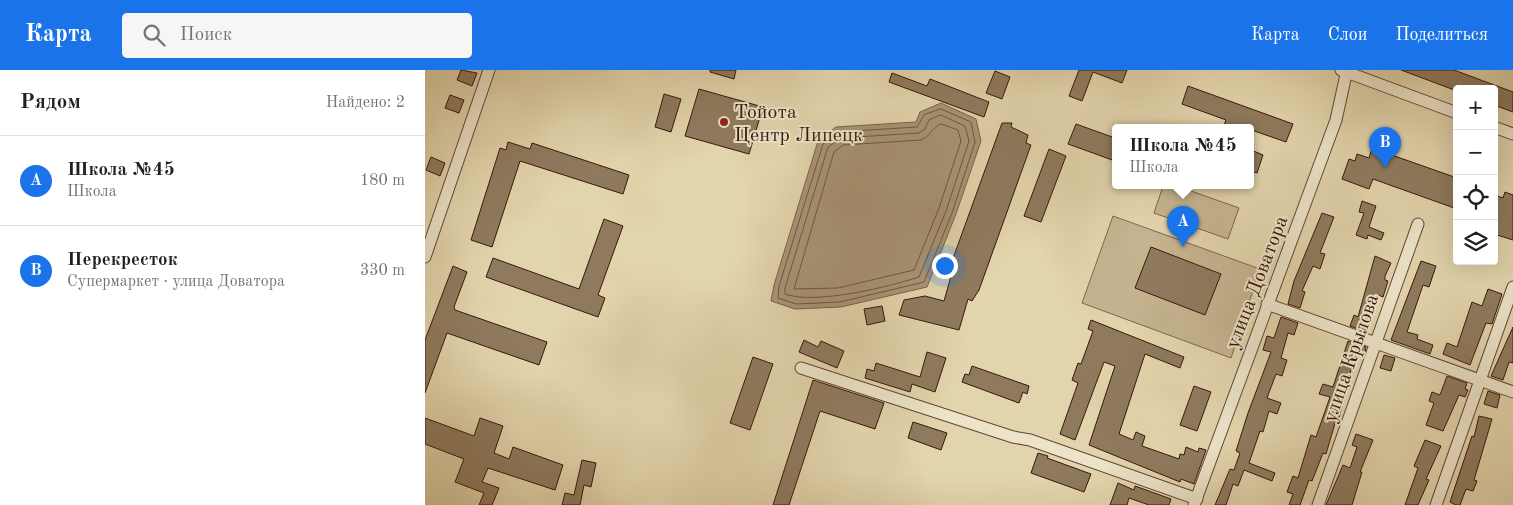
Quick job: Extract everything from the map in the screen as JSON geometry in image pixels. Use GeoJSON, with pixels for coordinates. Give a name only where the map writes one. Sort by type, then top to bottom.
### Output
{"type":"FeatureCollection","features":[{"type":"Feature","properties":{"kind":"street"},"geometry":{"type":"LineString","coordinates":[[425,257],[489,70]]}},
{"type":"Feature","properties":{"kind":"street"},"geometry":{"type":"LineString","coordinates":[[1345,71],[1453,112]]}},
{"type":"Feature","properties":{"kind":"street","name":"улица Доватора"},"geometry":{"type":"LineString","coordinates":[[1195,502],[1336,120],[1345,71]]}},
{"type":"Feature","properties":{"kind":"street"},"geometry":{"type":"LineString","coordinates":[[1498,128],[1513,134]]}},
{"type":"Feature","properties":{"kind":"street","name":"улица Крылова"},"geometry":{"type":"LineString","coordinates":[[1318,505],[1418,224]]}},
{"type":"Feature","properties":{"kind":"street"},"geometry":{"type":"LineString","coordinates":[[1436,505],[1513,286]]}},
{"type":"Feature","properties":{"kind":"street"},"geometry":{"type":"LineString","coordinates":[[1267,304],[1513,392]]}},
{"type":"Feature","properties":{"kind":"street"},"geometry":{"type":"LineString","coordinates":[[801,368],[1013,438],[1030,440],[1195,502]]}},
{"type":"Feature","properties":{"kind":"shaded area"},"geometry":{"type":"Polygon","coordinates":[[[1162,189],[1185,189],[1239,208],[1228,239],[1154,213],[1162,189]]]}},
{"type":"Feature","properties":{"kind":"shaded area"},"geometry":{"type":"Polygon","coordinates":[[[1113,216],[1260,269],[1231,358],[1082,303],[1113,216]]]}},
{"type":"Feature","properties":{"kind":"water"},"geometry":{"type":"Polygon","coordinates":[[[941,103],[976,119],[981,141],[956,214],[927,287],[841,307],[795,309],[771,301],[774,285],[818,141],[836,127],[916,122],[920,112],[941,103]]]}},
{"type":"Feature","properties":{"kind":"building"},"geometry":{"type":"Polygon","coordinates":[[[461,70],[477,73],[472,86],[457,80],[461,70]]]}},
{"type":"Feature","properties":{"kind":"building"},"geometry":{"type":"Polygon","coordinates":[[[710,70],[736,70],[734,79],[710,72],[710,70]]]}},
{"type":"Feature","properties":{"kind":"building"},"geometry":{"type":"Polygon","coordinates":[[[1079,70],[1127,70],[1122,83],[1093,72],[1082,101],[1069,96],[1079,70]]]}},
{"type":"Feature","properties":{"kind":"building"},"geometry":{"type":"Polygon","coordinates":[[[1401,70],[1454,70],[1494,85],[1453,85],[1453,90],[1401,70]]]}},
{"type":"Feature","properties":{"kind":"building"},"geometry":{"type":"Polygon","coordinates":[[[995,71],[1010,77],[1002,99],[986,93],[995,71]]]}},
{"type":"Feature","properties":{"kind":"building"},"geometry":{"type":"Polygon","coordinates":[[[892,73],[927,86],[930,79],[989,102],[984,117],[889,82],[892,73]]]}},
{"type":"Feature","properties":{"kind":"building"},"geometry":{"type":"Polygon","coordinates":[[[1188,86],[1293,124],[1286,142],[1254,131],[1254,124],[1224,124],[1226,120],[1182,104],[1188,86]]]}},
{"type":"Feature","properties":{"kind":"building"},"geometry":{"type":"Polygon","coordinates":[[[1498,86],[1513,92],[1513,112],[1498,106],[1498,86]]]}},
{"type":"Feature","properties":{"kind":"building","name":"Тойота Центр Липецк"},"geometry":{"type":"Polygon","coordinates":[[[699,89],[763,107],[749,154],[685,136],[699,89]]]}},
{"type":"Feature","properties":{"kind":"building"},"geometry":{"type":"Polygon","coordinates":[[[664,94],[681,99],[671,132],[655,127],[664,94]]]}},
{"type":"Feature","properties":{"kind":"building"},"geometry":{"type":"Polygon","coordinates":[[[450,95],[464,100],[459,113],[445,108],[450,95]]]}},
{"type":"Feature","properties":{"kind":"building"},"geometry":{"type":"Polygon","coordinates":[[[1002,123],[1012,123],[1011,127],[1028,135],[1026,143],[1031,145],[979,290],[972,301],[968,299],[959,330],[899,315],[904,300],[925,296],[944,301],[951,276],[947,275],[1002,123]]]}},
{"type":"Feature","properties":{"kind":"building"},"geometry":{"type":"Polygon","coordinates":[[[1076,124],[1112,137],[1112,160],[1068,144],[1076,124]]]}},
{"type":"Feature","properties":{"kind":"building"},"geometry":{"type":"Polygon","coordinates":[[[508,142],[530,149],[532,143],[629,175],[623,194],[520,161],[492,247],[471,240],[500,148],[506,150],[508,142]]]}},
{"type":"Feature","properties":{"kind":"building"},"geometry":{"type":"Polygon","coordinates":[[[1372,148],[1453,177],[1453,208],[1373,179],[1369,189],[1342,179],[1349,159],[1355,161],[1357,154],[1369,158],[1372,148]]]}},
{"type":"Feature","properties":{"kind":"building"},"geometry":{"type":"Polygon","coordinates":[[[1049,149],[1066,156],[1041,222],[1024,216],[1049,149]]]}},
{"type":"Feature","properties":{"kind":"building"},"geometry":{"type":"Polygon","coordinates":[[[1254,151],[1263,155],[1257,173],[1254,172],[1254,151]]]}},
{"type":"Feature","properties":{"kind":"building"},"geometry":{"type":"Polygon","coordinates":[[[431,157],[445,163],[440,176],[426,170],[431,157]]]}},
{"type":"Feature","properties":{"kind":"building"},"geometry":{"type":"Polygon","coordinates":[[[1505,192],[1513,195],[1513,240],[1498,235],[1498,196],[1503,198],[1505,192]]]}},
{"type":"Feature","properties":{"kind":"building"},"geometry":{"type":"Polygon","coordinates":[[[1362,201],[1376,206],[1369,227],[1384,233],[1381,240],[1368,235],[1367,239],[1356,235],[1364,213],[1359,212],[1362,201]]]}},
{"type":"Feature","properties":{"kind":"building"},"geometry":{"type":"Polygon","coordinates":[[[1322,213],[1334,217],[1320,253],[1325,254],[1320,269],[1313,266],[1302,291],[1305,292],[1300,308],[1288,304],[1294,281],[1322,213]]]}},
{"type":"Feature","properties":{"kind":"building"},"geometry":{"type":"Polygon","coordinates":[[[604,219],[623,226],[598,295],[605,298],[598,317],[486,277],[493,258],[579,289],[604,219]]]}},
{"type":"Feature","properties":{"kind":"building"},"geometry":{"type":"Polygon","coordinates":[[[1151,247],[1221,274],[1205,315],[1135,288],[1151,247]]]}},
{"type":"Feature","properties":{"kind":"building"},"geometry":{"type":"Polygon","coordinates":[[[1375,256],[1391,263],[1385,276],[1385,280],[1388,281],[1383,297],[1378,295],[1366,332],[1350,326],[1354,315],[1358,317],[1375,256]]]}},
{"type":"Feature","properties":{"kind":"building"},"geometry":{"type":"Polygon","coordinates":[[[1421,261],[1436,266],[1429,287],[1423,285],[1407,332],[1418,335],[1417,339],[1433,345],[1430,354],[1391,340],[1421,261]]]}},
{"type":"Feature","properties":{"kind":"building"},"geometry":{"type":"Polygon","coordinates":[[[453,266],[467,272],[454,307],[455,310],[547,342],[539,365],[447,333],[425,393],[425,340],[453,266]]]}},
{"type":"Feature","properties":{"kind":"building"},"geometry":{"type":"Polygon","coordinates":[[[1488,289],[1502,294],[1492,324],[1486,323],[1470,365],[1443,354],[1447,343],[1457,347],[1472,302],[1482,306],[1488,289]]]}},
{"type":"Feature","properties":{"kind":"building"},"geometry":{"type":"Polygon","coordinates":[[[882,306],[885,321],[867,325],[864,309],[882,306]]]}},
{"type":"Feature","properties":{"kind":"building"},"geometry":{"type":"Polygon","coordinates":[[[1281,317],[1298,323],[1294,335],[1288,333],[1281,358],[1287,360],[1282,376],[1276,374],[1267,398],[1281,403],[1277,414],[1269,411],[1263,432],[1260,431],[1249,463],[1275,473],[1272,481],[1244,470],[1238,486],[1233,484],[1226,505],[1215,505],[1230,469],[1234,470],[1240,453],[1236,451],[1271,352],[1263,350],[1267,336],[1274,338],[1281,317]]]}},
{"type":"Feature","properties":{"kind":"building"},"geometry":{"type":"Polygon","coordinates":[[[1091,320],[1184,357],[1180,368],[1145,354],[1119,434],[1133,440],[1136,432],[1145,436],[1142,446],[1179,459],[1180,454],[1184,455],[1186,447],[1198,452],[1199,448],[1206,450],[1194,484],[1181,479],[1180,482],[1089,445],[1115,366],[1104,362],[1075,440],[1060,434],[1078,383],[1072,380],[1078,363],[1081,364],[1093,331],[1088,329],[1091,320]]]}},
{"type":"Feature","properties":{"kind":"building"},"geometry":{"type":"Polygon","coordinates":[[[1513,327],[1513,363],[1509,362],[1503,380],[1491,376],[1513,327]]]}},
{"type":"Feature","properties":{"kind":"building"},"geometry":{"type":"Polygon","coordinates":[[[804,340],[818,347],[821,341],[844,351],[837,368],[799,352],[804,340]]]}},
{"type":"Feature","properties":{"kind":"building"},"geometry":{"type":"Polygon","coordinates":[[[1348,341],[1366,347],[1365,352],[1358,350],[1347,382],[1349,382],[1338,421],[1336,420],[1326,454],[1323,453],[1312,481],[1309,480],[1300,505],[1289,505],[1293,494],[1287,492],[1293,476],[1298,478],[1311,435],[1316,437],[1330,397],[1319,394],[1323,384],[1333,387],[1348,341]]]}},
{"type":"Feature","properties":{"kind":"building"},"geometry":{"type":"Polygon","coordinates":[[[927,352],[946,358],[935,392],[912,384],[910,392],[865,378],[867,369],[874,371],[876,363],[920,377],[927,352]]]}},
{"type":"Feature","properties":{"kind":"building"},"geometry":{"type":"Polygon","coordinates":[[[1384,355],[1395,358],[1391,371],[1380,368],[1384,355]]]}},
{"type":"Feature","properties":{"kind":"building"},"geometry":{"type":"Polygon","coordinates":[[[753,357],[773,364],[750,430],[730,423],[753,357]]]}},
{"type":"Feature","properties":{"kind":"building"},"geometry":{"type":"Polygon","coordinates":[[[972,366],[1029,386],[1027,394],[1023,392],[1019,403],[962,382],[965,374],[969,375],[972,366]]]}},
{"type":"Feature","properties":{"kind":"building"},"geometry":{"type":"Polygon","coordinates":[[[1447,376],[1467,383],[1465,389],[1468,390],[1465,397],[1459,395],[1443,431],[1426,425],[1434,403],[1429,401],[1432,392],[1440,395],[1447,376]]]}},
{"type":"Feature","properties":{"kind":"building"},"geometry":{"type":"Polygon","coordinates":[[[813,380],[884,403],[875,429],[820,411],[789,505],[773,505],[813,380]]]}},
{"type":"Feature","properties":{"kind":"building"},"geometry":{"type":"Polygon","coordinates":[[[1194,386],[1211,392],[1197,431],[1180,425],[1194,386]]]}},
{"type":"Feature","properties":{"kind":"building"},"geometry":{"type":"Polygon","coordinates":[[[1488,391],[1500,395],[1497,408],[1484,404],[1488,391]]]}},
{"type":"Feature","properties":{"kind":"building"},"geometry":{"type":"Polygon","coordinates":[[[1479,416],[1492,419],[1474,480],[1477,481],[1473,491],[1466,489],[1460,505],[1456,505],[1450,502],[1472,436],[1474,437],[1479,416]]]}},
{"type":"Feature","properties":{"kind":"building"},"geometry":{"type":"Polygon","coordinates":[[[425,418],[474,436],[480,418],[503,426],[494,453],[509,459],[513,447],[563,465],[555,490],[488,468],[482,482],[499,488],[492,505],[479,505],[484,493],[455,482],[464,459],[425,444],[425,418]]]}},
{"type":"Feature","properties":{"kind":"building"},"geometry":{"type":"Polygon","coordinates":[[[913,422],[947,433],[941,450],[908,438],[913,422]]]}},
{"type":"Feature","properties":{"kind":"building"},"geometry":{"type":"Polygon","coordinates":[[[1356,434],[1373,440],[1360,472],[1362,472],[1352,505],[1326,505],[1343,465],[1350,468],[1357,447],[1352,445],[1356,434]]]}},
{"type":"Feature","properties":{"kind":"building"},"geometry":{"type":"Polygon","coordinates":[[[1425,440],[1441,446],[1426,479],[1429,480],[1418,505],[1405,505],[1418,468],[1414,466],[1425,440]]]}},
{"type":"Feature","properties":{"kind":"building"},"geometry":{"type":"Polygon","coordinates":[[[1038,453],[1091,474],[1084,492],[1031,473],[1038,453]]]}},
{"type":"Feature","properties":{"kind":"building"},"geometry":{"type":"Polygon","coordinates":[[[582,460],[596,463],[591,487],[584,485],[580,505],[562,505],[565,493],[574,495],[582,460]]]}},
{"type":"Feature","properties":{"kind":"building"},"geometry":{"type":"Polygon","coordinates":[[[1118,483],[1134,490],[1135,486],[1171,499],[1169,505],[1149,505],[1129,498],[1127,505],[1110,505],[1118,483]]]}},
{"type":"Feature","properties":{"kind":"place","name":"Тойота Центр Липецк"},"geometry":{"type":"Point","coordinates":[724,122]}},
{"type":"Feature","properties":{"kind":"place","name":"Перекресток"},"geometry":{"type":"Point","coordinates":[1385,168]}},
{"type":"Feature","properties":{"kind":"place","name":"Школа №45"},"geometry":{"type":"Point","coordinates":[1183,247]}}]}
